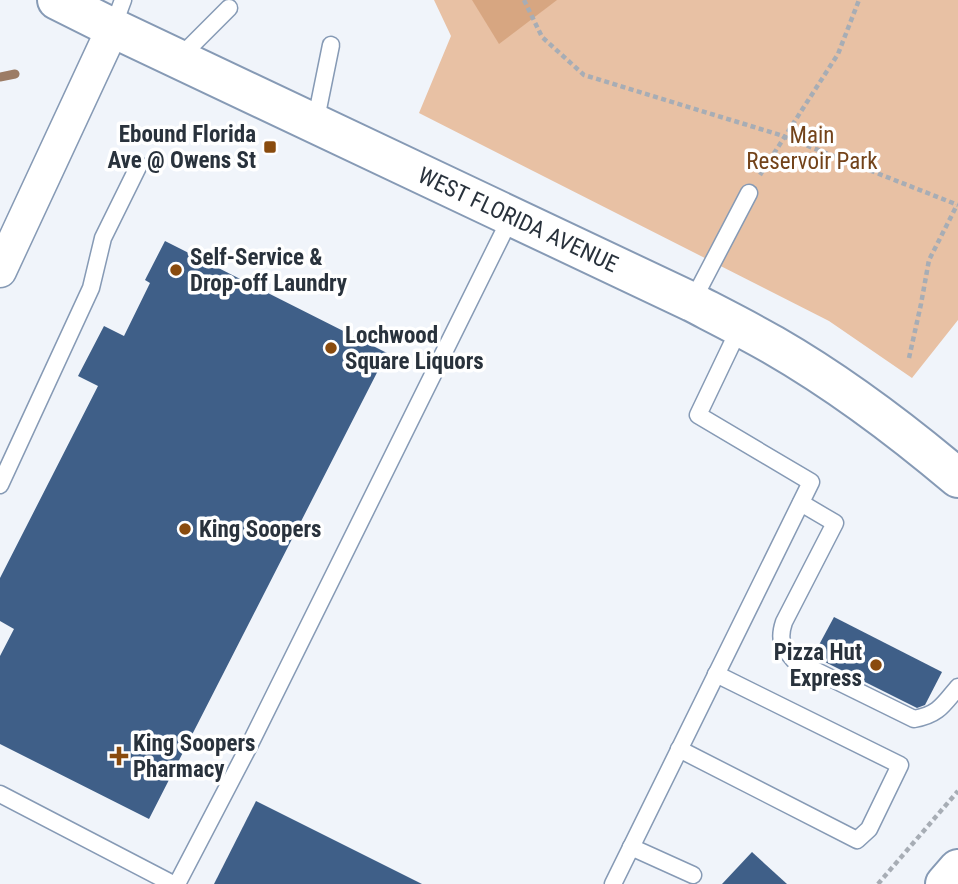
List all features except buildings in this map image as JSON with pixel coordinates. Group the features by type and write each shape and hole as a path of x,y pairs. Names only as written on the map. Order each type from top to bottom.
{"street":[{"name":"WEST FLORIDA AVENUE","path":"57,0 118,14 177,59 740,327 785,352 866,405 955,469"},
{"path":"0,271 118,14"},
{"path":"945,884 958,869"}],"lane":[{"path":"177,59 229,8"},
{"path":"316,124 331,46"},
{"path":"0,485 91,288 103,238 139,165"},
{"path":"692,302 749,193"},
{"path":"0,794 175,884 248,748 511,217"},
{"path":"613,884 811,482 698,415 740,327"},
{"path":"801,503 835,523 780,633 783,647 794,660 914,719 930,716 958,687"},
{"path":"679,749 857,840 869,829 900,765 716,674"},
{"path":"631,847 692,875"}],"path":[{"path":"524,0 542,37 584,75 785,137 957,205 929,260 909,358"},
{"path":"749,193 838,54 859,0"},
{"path":"878,884 958,791"}],"green space":[{"name":"Main Reservoir Park","path":"434,0 958,0 958,320 912,378 829,321 419,113 451,36"}],"shaded area":[{"path":"472,0 557,0 499,44"}],"waterway":[{"path":"0,77 15,74"}],"place":[{"name":"Ebound Florida Ave @ Owens St","path":"270,147"},
{"name":"Self-Service & Drop-off Laundry","path":"176,270"},
{"name":"Lochwood Square Liquors","path":"331,348"},
{"name":"King Soopers","path":"185,529"},
{"name":"Pizza Hut Express","path":"876,665"},
{"name":"King Soopers Pharmacy","path":"119,756"}]}
